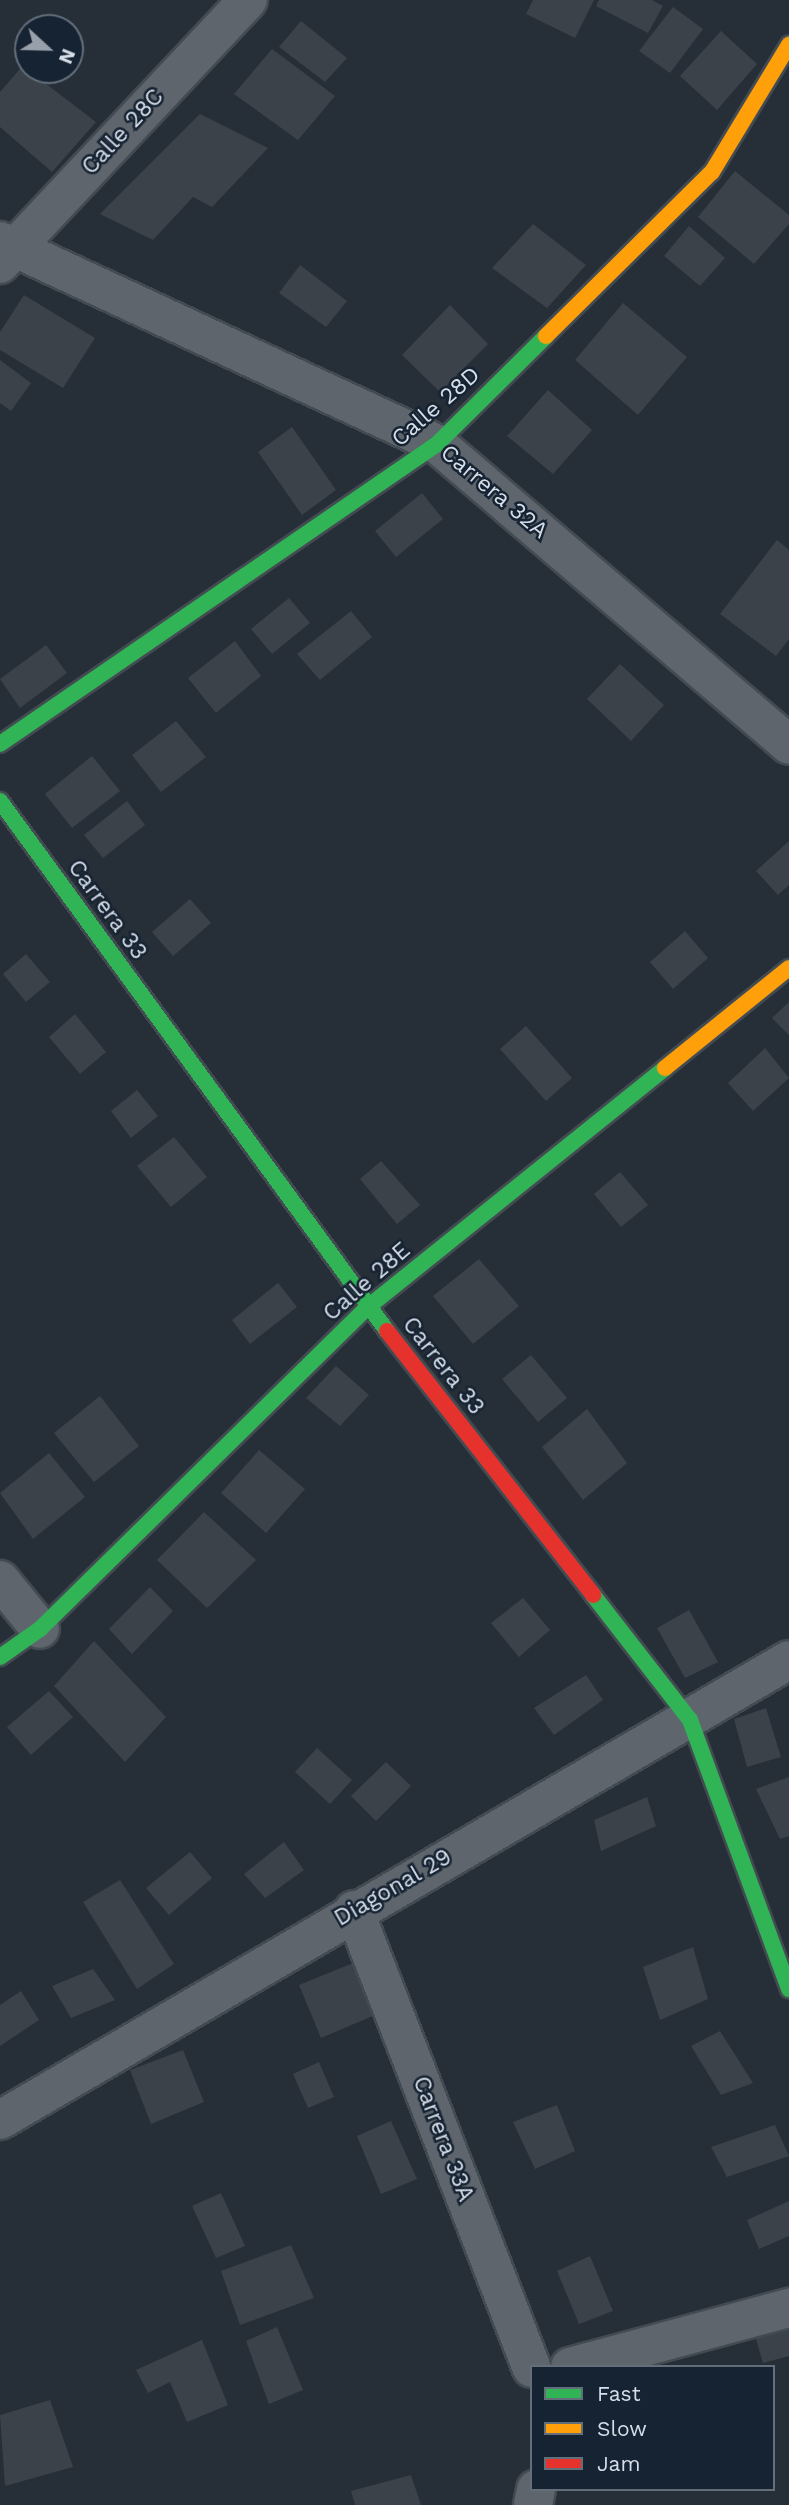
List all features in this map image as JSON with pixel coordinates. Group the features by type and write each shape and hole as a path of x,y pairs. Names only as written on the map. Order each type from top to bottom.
{"street":[{"name":"Calle 28C","path":"4,252 247,0"},
{"name":"Calle 28D","path":"0,744 437,443 712,172 789,45"},
{"name":"Carrera 32A","path":"4,252 437,443 789,745"},
{"name":"Carrera 33","path":"0,801 368,1307 690,1720 789,1989"},
{"name":"Calle 28E","path":"0,1657 40,1629 368,1307 789,968"},
{"path":"0,1580 40,1629"},
{"name":"Diagonal 29","path":"0,2120 354,1910 690,1720 789,1660"},
{"name":"Carrera 33A","path":"354,1910 531,2365"},
{"path":"577,2365 789,2308"}],"building":[{"path":"533,0 594,0 575,38 526,14"},
{"path":"599,0 652,0 663,6 648,33 596,6"},
{"path":"673,7 703,29 670,73 639,51"},
{"path":"301,21 347,58 325,82 279,47"},
{"path":"721,31 757,64 717,110 680,76"},
{"path":"272,49 335,96 298,140 234,94"},
{"path":"14,76 14,84 46,84 96,122 52,172 0,127 0,92"},
{"path":"200,114 268,148 212,207 193,197 153,240 100,214"},
{"path":"735,171 789,215 789,224 754,264 698,217"},
{"path":"533,224 586,265 547,308 492,268"},
{"path":"689,226 725,258 700,286 664,256"},
{"path":"300,265 347,301 326,327 279,293"},
{"path":"24,295 95,338 63,388 0,350 0,332"},
{"path":"623,303 687,357 638,415 575,360"},
{"path":"450,305 488,344 440,392 402,355"},
{"path":"0,360 31,383 11,411 0,403"},
{"path":"548,390 592,430 553,474 507,436"},
{"path":"292,427 336,490 302,515 258,452"},
{"path":"422,493 443,519 396,557 375,531"},
{"path":"777,540 789,550 789,639 776,656 720,614"},
{"path":"289,598 310,623 272,654 251,629"},
{"path":"351,611 372,637 320,680 297,654"},
{"path":"235,641 261,676 216,713 188,678"},
{"path":"46,645 67,673 20,708 0,679"},
{"path":"620,664 664,705 631,741 587,699"},
{"path":"176,721 206,757 161,792 132,755"},
{"path":"92,756 120,791 72,828 45,794"},
{"path":"127,801 145,825 103,858 84,835"},
{"path":"789,841 789,885 778,895 756,871"},
{"path":"190,899 211,923 173,956 152,932"},
{"path":"685,931 708,958 673,989 650,962"},
{"path":"26,954 50,982 26,1002 3,974"},
{"path":"789,1002 789,1035 772,1018"},
{"path":"75,1014 106,1052 80,1074 49,1037"},
{"path":"526,1026 572,1078 546,1101 500,1049"},
{"path":"765,1048 789,1078 753,1111 728,1083"},
{"path":"137,1090 158,1116 131,1138 111,1111"},
{"path":"174,1137 207,1177 171,1207 137,1166"},
{"path":"381,1161 420,1205 397,1224 360,1179"},
{"path":"620,1172 648,1205 621,1227 594,1194"},
{"path":"479,1259 519,1306 473,1344 433,1296"},
{"path":"278,1283 297,1307 250,1344 232,1320"},
{"path":"531,1355 567,1398 538,1422 502,1379"},
{"path":"336,1366 369,1395 340,1426 306,1398"},
{"path":"100,1396 139,1446 94,1482 54,1433"},
{"path":"587,1409 627,1463 583,1500 542,1447"},
{"path":"259,1450 305,1489 266,1533 221,1493"},
{"path":"49,1453 85,1497 33,1539 0,1493"},
{"path":"204,1512 256,1560 207,1608 157,1560"},
{"path":"150,1587 173,1611 132,1654 109,1629"},
{"path":"523,1598 550,1630 519,1657 491,1623"},
{"path":"689,1610 718,1662 685,1678 657,1628"},
{"path":"94,1641 166,1717 125,1762 54,1686"},
{"path":"586,1675 603,1700 554,1735 534,1708"},
{"path":"49,1691 73,1717 31,1755 7,1727"},
{"path":"766,1708 781,1757 747,1767 734,1719"},
{"path":"317,1748 352,1780 330,1804 295,1772"},
{"path":"386,1762 411,1786 376,1821 351,1796"},
{"path":"789,1777 789,1836 780,1839 756,1789"},
{"path":"647,1797 656,1826 601,1851 594,1820"},
{"path":"284,1842 304,1870 265,1898 244,1874"},
{"path":"190,1852 212,1878 169,1915 146,1888"},
{"path":"120,1880 174,1964 137,1989 83,1902"},
{"path":"693,1947 708,1999 660,2020 643,1967"},
{"path":"353,1963 375,2015 321,2038 299,1985"},
{"path":"93,1969 115,2000 71,2018 52,1986"},
{"path":"21,1991 39,2020 0,2046 0,2005"},
{"path":"720,2031 753,2083 721,2095 691,2046"},
{"path":"183,2050 204,2102 151,2124 130,2070"},
{"path":"319,2062 334,2097 308,2108 293,2074"},
{"path":"557,2105 575,2151 535,2169 513,2122"},
{"path":"391,2121 417,2179 381,2194 357,2136"},
{"path":"775,2125 789,2156 727,2177 711,2147"},
{"path":"221,2193 245,2246 216,2258 192,2206"},
{"path":"789,2201 789,2236 759,2249 747,2220"},
{"path":"291,2245 314,2298 240,2325 221,2271"},
{"path":"590,2256 613,2311 579,2324 557,2271"},
{"path":"789,2321 789,2356 763,2363 754,2332"},
{"path":"277,2327 303,2390 269,2404 246,2341"},
{"path":"202,2340 228,2405 187,2422 170,2382 148,2393 136,2370"},
{"path":"50,2400 73,2467 5,2486 0,2415"},
{"path":"411,2475 421,2505 355,2505 351,2491"}],"traffic: fast":[{"path":"0,744 437,444 546,336"},
{"path":"0,801 387,1331"},
{"path":"0,1657 40,1629 368,1307 665,1068"},
{"path":"593,1595 690,1720 789,1989"}],"traffic: slow":[{"path":"546,336 712,172 789,45"},
{"path":"665,1068 789,968"}],"traffic: jam":[{"path":"387,1331 593,1595"}]}
